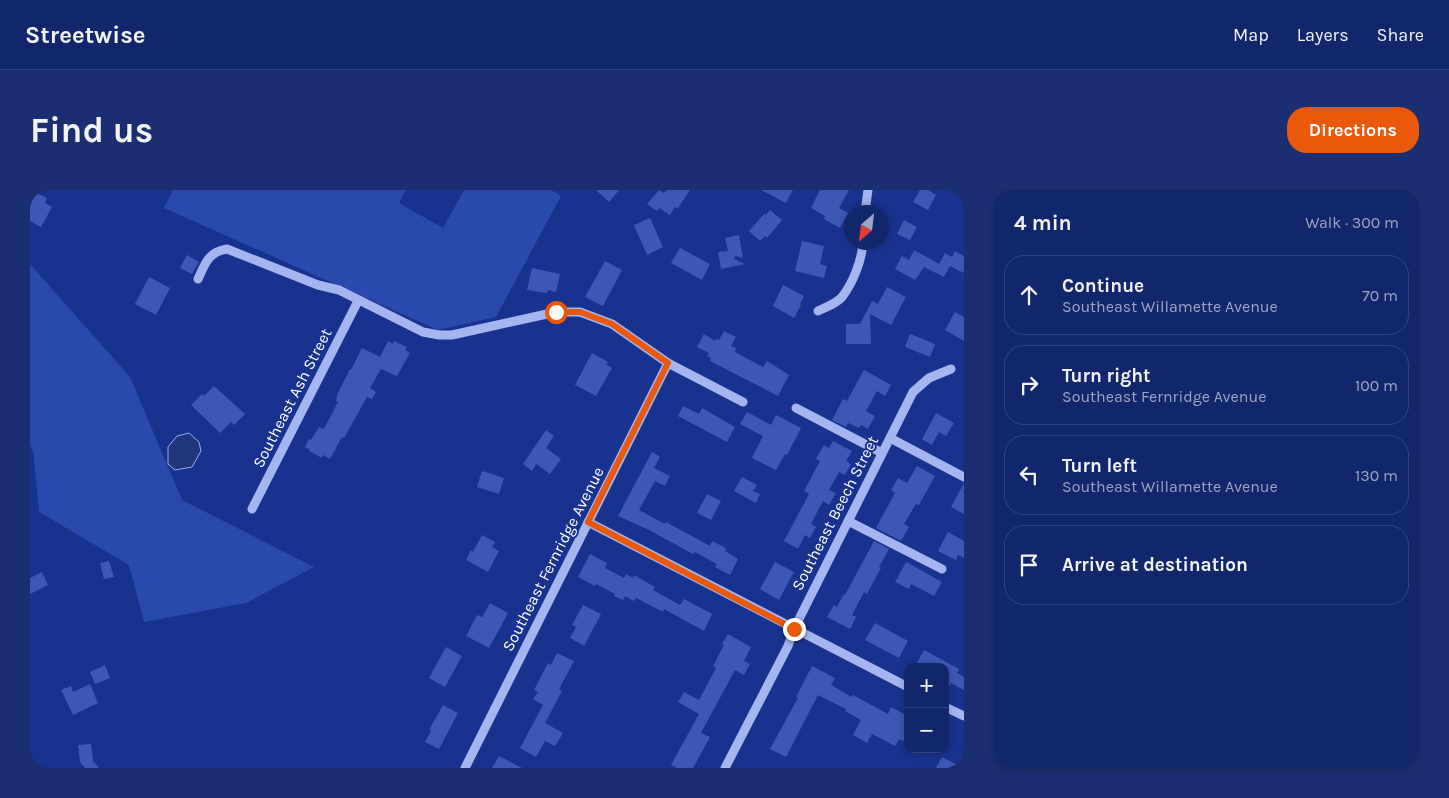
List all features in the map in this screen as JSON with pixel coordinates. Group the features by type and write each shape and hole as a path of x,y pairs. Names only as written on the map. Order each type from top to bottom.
{"street":[{"path":"866,205 868,190"},
{"path":"198,279 209,257 217,251 227,249 318,285 339,290 423,332 439,335 452,335 556,312 580,312 612,324 668,363 744,402"},
{"path":"818,310 841,298 856,271 862,250"},
{"name":"Southeast Ash Street","path":"252,509 358,300"},
{"name":"Southeast Fernridge Avenue","path":"464,768 668,363"},
{"name":"Southeast Beech Street","path":"725,768 788,646 794,629 913,392 929,378 951,369"},
{"path":"796,408 882,453"},
{"path":"890,438 964,477"},
{"path":"848,521 942,569"},
{"path":"588,522 904,686"},
{"path":"947,708 964,716"}],"shaded area":[{"path":"173,190 406,190 399,203 443,228 464,190 551,190 561,196 496,317 438,330 164,208"},
{"path":"30,264 130,377 182,500 314,567 246,603 144,622 129,565 39,512 33,450 30,446"},
{"path":"189,433 199,442 201,451 192,467 175,470 168,464 168,447 177,436"}],"building":[{"path":"30,190 47,198 45,203 52,207 41,227 30,221"},
{"path":"596,190 619,190 609,202"},
{"path":"659,190 664,193 667,190 690,190 678,208 675,207 670,215 659,208 657,211 647,204"},
{"path":"761,190 793,190 786,203"},
{"path":"820,190 849,190 839,208 844,211 844,220 840,228 824,219 825,216 811,208"},
{"path":"920,190 928,190 936,195 928,210 913,202"},
{"path":"770,210 782,220 767,238 765,236 760,241 749,231"},
{"path":"650,218 663,247 647,255 634,225"},
{"path":"904,220 917,227 910,240 897,234"},
{"path":"739,235 743,258 735,256 734,259 745,264 721,269 718,252 728,251 725,238"},
{"path":"802,241 824,246 820,264 827,266 824,278 795,271"},
{"path":"680,248 710,264 702,280 671,263"},
{"path":"914,250 939,264 945,253 952,257 955,251 964,256 964,273 950,266 944,277 924,267 915,280 895,269 902,256 909,260"},
{"path":"187,255 199,262 192,274 180,268"},
{"path":"605,261 622,270 603,306 585,297"},
{"path":"532,268 560,274 556,292 548,290 547,293 527,290"},
{"path":"149,277 170,288 156,315 135,304"},
{"path":"783,285 804,296 794,318 773,306"},
{"path":"887,287 906,297 891,325 870,314 871,344 846,344 846,324 860,324 872,301 878,304"},
{"path":"955,312 964,317 964,341 945,330"},
{"path":"724,331 736,337 731,346 736,348 735,352 763,367 767,361 789,375 778,396 710,361 711,358 707,356 709,353 697,347 704,334 715,341 716,339 719,340"},
{"path":"910,334 935,344 930,357 905,347"},
{"path":"388,341 393,344 394,341 407,347 405,350 410,353 397,376 381,369 370,388 376,392 372,399 367,397 330,459 323,455 322,458 309,451 305,447 309,439 311,440 319,427 323,429 325,427 338,402 336,401 337,395 362,348 380,357"},
{"path":"592,353 608,362 606,364 612,368 596,396 575,385"},
{"path":"864,370 891,385 885,396 877,391 866,411 875,416 868,429 861,425 859,428 848,423 846,427 832,420 843,399 847,401"},
{"path":"214,386 245,414 234,425 231,422 220,433 191,405"},
{"path":"683,406 699,414 702,408 735,427 727,442 678,416"},
{"path":"747,412 771,425 776,415 801,428 787,455 785,454 776,470 752,458 763,436 740,424"},
{"path":"936,413 954,423 946,436 939,432 932,445 922,439"},
{"path":"546,430 554,436 546,448 561,459 550,474 536,464 532,471 523,464"},
{"path":"833,441 852,451 846,461 851,464 845,475 839,472 829,490 836,493 829,505 823,501 811,524 816,527 810,538 805,535 798,549 784,541 809,494 804,491 820,461 816,459 824,445 829,448"},
{"path":"652,452 660,457 654,468 670,476 665,486 655,481 639,510 665,524 666,522 710,546 712,541 726,548 725,551 738,559 730,575 715,567 717,564 695,552 693,554 649,530 618,516"},
{"path":"917,466 935,476 919,505 916,504 904,524 909,527 901,541 876,528 895,493 891,490 898,478 907,483"},
{"path":"482,471 504,478 499,494 477,487"},
{"path":"742,477 757,485 753,491 760,494 756,503 734,491"},
{"path":"964,483 964,514 951,507"},
{"path":"707,494 721,501 711,520 697,513"},
{"path":"948,532 964,541 964,558 958,555 956,560 938,551"},
{"path":"482,535 495,542 492,547 499,551 488,572 466,560 471,550 473,552"},
{"path":"874,541 889,549 867,594 864,592 852,615 856,617 850,629 827,617 834,605 837,607 845,595"},
{"path":"590,554 607,563 605,568 624,578 626,574 633,578 634,575 655,587 653,590 680,605 684,599 712,614 704,631 664,609 663,612 636,598 634,601 625,596 623,600 596,584 595,586 578,577"},
{"path":"109,561 114,577 104,579 100,563"},
{"path":"775,562 794,572 779,600 760,589"},
{"path":"906,562 942,582 934,596 911,584 909,589 895,582"},
{"path":"42,572 48,585 30,594 30,578"},
{"path":"490,603 508,613 489,648 466,636 477,615 482,617"},
{"path":"583,605 601,614 584,646 570,638 576,627 572,625"},
{"path":"875,623 908,641 899,658 865,640"},
{"path":"728,634 751,647 744,661 750,664 744,675 735,670 701,733 710,737 693,768 677,768 671,765 699,714 678,702 684,692 699,700 716,668 713,666"},
{"path":"446,647 462,656 445,687 429,678"},
{"path":"924,650 948,663 917,663"},
{"path":"557,653 574,661 559,689 562,691 545,723 563,733 555,746 545,741 536,757 520,748 543,705 533,699 538,692 534,690 548,663 551,665"},
{"path":"949,664 959,669 957,673 964,677 964,690 951,683 949,687"},
{"path":"105,665 110,678 95,684 90,672"},
{"path":"812,666 835,678 831,685 852,697 853,695 888,714 891,707 904,714 904,741 899,739 895,746 872,734 867,743 853,735 861,720 845,711 846,709 818,695 786,757 770,749 798,698 796,697"},
{"path":"90,684 98,703 73,715 61,690 71,686 73,692"},
{"path":"443,705 458,713 439,749 425,742 431,731 429,730"},
{"path":"91,744 93,761 99,768 85,768 80,762 78,745"},
{"path":"499,756 522,768 492,768"},
{"path":"942,757 963,768 936,768"}],"route":[{"path":"556,312 580,312 612,324 668,363 588,522 794,629"}]}
